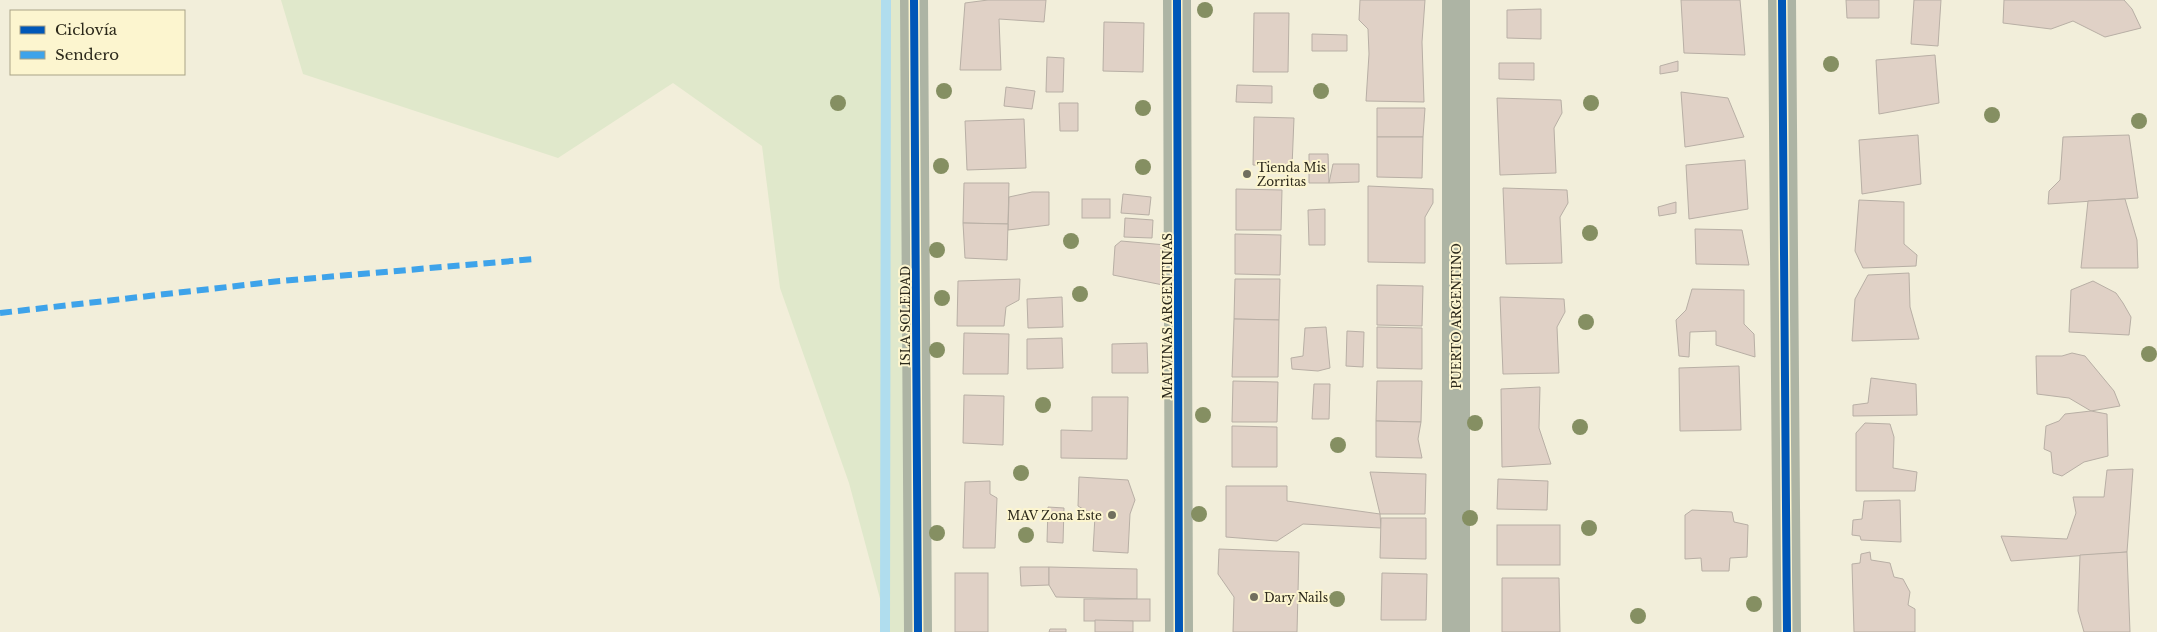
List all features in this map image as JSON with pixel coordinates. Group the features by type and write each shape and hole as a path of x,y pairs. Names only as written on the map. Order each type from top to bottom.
{"street":[{"name":"ISLA SOLEDAD","path":"914,0 918,632"},
{"name":"MALVINAS ARGENTINAS","path":"1177,0 1178,632"},
{"name":"PUERTO ARGENTINO","path":"1456,0 1456,632"},
{"path":"1782,0 1787,632"}],"green space":[{"path":"281,0 921,0 906,632 889,632 849,483 780,288 762,146 673,83 558,158 303,74"}],"building":[{"path":"988,0 1046,0 1044,22 999,19 1001,70 960,70 965,3"},
{"path":"1360,0 1425,0 1422,42 1424,102 1366,101 1369,54 1368,29 1359,20"},
{"path":"1681,0 1740,0 1745,55 1684,53"},
{"path":"1846,0 1879,0 1879,18 1847,18"},
{"path":"1914,0 1941,0 1938,46 1911,44"},
{"path":"2004,0 2124,0 2132,9 2141,28 2105,37 2073,21 2051,29 2003,23"},
{"path":"1541,9 1541,39 1507,38 1507,10"},
{"path":"1254,13 1289,13 1288,72 1253,72"},
{"path":"1104,22 1144,23 1143,72 1103,71"},
{"path":"1312,34 1347,35 1347,51 1312,51"},
{"path":"1935,55 1939,103 1879,114 1876,60"},
{"path":"1047,57 1064,58 1063,92 1046,92"},
{"path":"1678,61 1678,71 1660,74 1660,66"},
{"path":"1499,63 1534,63 1534,80 1499,79"},
{"path":"1237,85 1272,86 1272,103 1236,102"},
{"path":"1006,87 1035,91 1032,109 1004,106"},
{"path":"1681,92 1728,98 1744,137 1685,147"},
{"path":"1497,98 1561,100 1562,113 1554,128 1556,173 1500,175"},
{"path":"1059,103 1078,103 1078,131 1060,131"},
{"path":"1377,108 1425,108 1423,137 1377,137"},
{"path":"1254,117 1294,118 1292,167 1253,165"},
{"path":"1024,119 1026,168 967,170 965,121"},
{"path":"1918,135 1921,184 1862,194 1859,140"},
{"path":"2129,135 2138,198 2048,204 2049,191 2060,180 2063,137"},
{"path":"1377,137 1423,137 1422,178 1377,177"},
{"path":"1309,154 1328,154 1329,183 1309,183"},
{"path":"1745,160 1748,209 1689,219 1686,165"},
{"path":"1333,164 1359,164 1359,182 1329,183"},
{"path":"964,183 1009,183 1008,224 963,223"},
{"path":"1368,186 1433,189 1433,203 1425,217 1425,263 1368,262"},
{"path":"1503,188 1567,190 1568,203 1560,217 1562,263 1506,264"},
{"path":"1236,189 1282,190 1281,230 1236,230"},
{"path":"1032,192 1049,192 1049,225 1008,230 1009,197"},
{"path":"1123,194 1151,197 1149,215 1121,213"},
{"path":"1082,199 1110,199 1110,218 1082,218"},
{"path":"2125,199 2137,240 2138,268 2081,268 2088,201"},
{"path":"1859,200 1904,202 1904,244 1917,255 1916,266 1863,268 1855,251"},
{"path":"1676,202 1676,213 1659,216 1658,207"},
{"path":"1325,209 1325,245 1309,245 1308,210"},
{"path":"1125,218 1153,220 1152,238 1124,237"},
{"path":"963,223 1008,224 1007,260 965,258"},
{"path":"1695,229 1742,230 1749,265 1696,264"},
{"path":"1235,234 1281,235 1280,275 1235,274"},
{"path":"1121,241 1166,245 1163,285 1113,275 1115,246"},
{"path":"1909,273 1910,307 1919,339 1852,341 1855,299 1868,275"},
{"path":"1020,279 1019,300 1006,307 1004,326 957,326 958,281"},
{"path":"1235,279 1280,279 1279,320 1234,319"},
{"path":"2093,281 2116,293 2123,303 2131,317 2129,335 2069,332 2071,290"},
{"path":"1377,285 1423,286 1422,326 1377,325"},
{"path":"1692,289 1744,290 1744,324 1754,334 1755,357 1716,345 1716,331 1690,332 1689,357 1679,356 1676,320 1686,310"},
{"path":"1062,297 1063,327 1028,328 1027,299"},
{"path":"1500,297 1564,299 1565,312 1557,327 1559,373 1503,374"},
{"path":"1234,319 1279,320 1278,377 1232,377"},
{"path":"1326,327 1330,368 1318,371 1292,369 1291,358 1303,356 1305,328"},
{"path":"1377,327 1422,328 1422,369 1377,368"},
{"path":"1347,331 1364,332 1363,367 1346,366"},
{"path":"964,333 1009,334 1008,374 963,374"},
{"path":"1062,338 1063,368 1027,369 1027,339"},
{"path":"1147,343 1148,373 1112,373 1112,344"},
{"path":"2072,353 2085,356 2114,391 2120,406 2091,411 2069,398 2037,394 2036,356 2062,356"},
{"path":"1739,366 1741,430 1680,431 1679,368"},
{"path":"1871,378 1916,384 1917,415 1853,416 1853,405 1868,403"},
{"path":"1233,381 1278,382 1277,422 1232,422"},
{"path":"1377,381 1422,381 1421,422 1376,421"},
{"path":"1314,384 1330,384 1329,419 1312,419"},
{"path":"1540,387 1539,428 1551,464 1502,467 1501,389"},
{"path":"964,395 1004,396 1003,445 963,443"},
{"path":"1092,397 1128,397 1127,459 1061,458 1061,430 1092,431"},
{"path":"2091,411 2107,414 2108,456 2084,462 2062,476 2053,473 2051,452 2044,449 2046,426 2059,421 2065,414"},
{"path":"1376,421 1421,422 1418,439 1422,458 1376,457"},
{"path":"1865,423 1890,424 1894,437 1893,468 1917,472 1915,491 1856,491 1856,433"},
{"path":"1232,426 1277,427 1277,467 1232,467"},
{"path":"2133,469 2127,552 2011,561 2001,536 2067,539 2076,513 2073,497 2104,497 2107,470"},
{"path":"1370,472 1426,474 1425,514 1380,514"},
{"name":"MAV Zona Este","path":"1079,477 1128,480 1135,500 1130,514 1128,553 1093,551 1095,516 1078,506"},
{"path":"1498,479 1548,481 1547,510 1497,509"},
{"path":"990,481 990,494 997,498 995,548 963,548 965,482"},
{"path":"1226,486 1287,486 1287,501 1380,514 1381,528 1303,524 1277,541 1226,537"},
{"path":"1900,500 1901,542 1861,540 1860,536 1852,535 1853,520 1862,519 1864,501"},
{"path":"1048,507 1064,508 1063,543 1047,542"},
{"path":"1692,510 1732,512 1734,522 1748,525 1747,557 1730,558 1729,571 1702,571 1701,558 1685,559 1685,515"},
{"path":"1381,518 1426,518 1426,559 1380,558"},
{"path":"1497,525 1560,525 1560,565 1497,565"},
{"path":"1219,549 1299,552 1297,632 1233,632 1234,597 1218,574"},
{"path":"1870,552 1871,560 1890,563 1894,577 1903,579 1910,592 1908,605 1915,609 1915,632 1854,632 1852,564 1860,563 1861,554"},
{"path":"2127,552 2130,632 2084,632 2078,611 2080,555"},
{"path":"1020,567 1049,567 1049,585 1021,586"},
{"path":"1049,567 1137,569 1137,599 1056,597 1049,585"},
{"path":"955,573 988,573 988,632 955,632"},
{"path":"1382,573 1427,574 1426,620 1381,620"},
{"path":"1502,578 1559,578 1560,632 1502,632"},
{"path":"1084,599 1150,599 1150,621 1084,621"},
{"path":"1095,620 1133,621 1133,632 1095,632"},
{"path":"1050,629 1066,629 1066,632 1049,632"}],"waterway":[{"path":"885,632 886,0"}],"marked path":[{"path":"0,313 280,281 535,259"}],"cycle path":[{"path":"914,0 918,632"},
{"path":"1177,0 1179,632"},
{"path":"1782,0 1787,632"}],"place":[{"name":"Tienda Mis Zorritas","path":"1247,174"},
{"name":"MAV Zona Este","path":"1112,515"},
{"name":"Dary Nails","path":"1254,597"}]}
